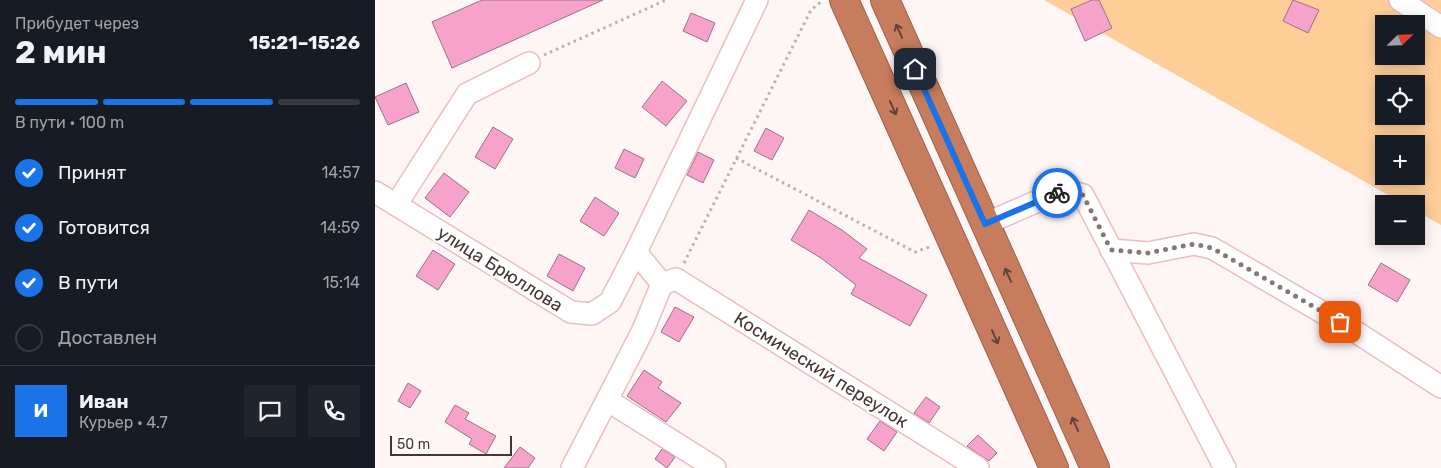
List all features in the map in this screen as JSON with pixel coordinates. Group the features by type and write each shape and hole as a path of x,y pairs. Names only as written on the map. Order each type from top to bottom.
{"highway":[{"path":"844,0 1054,468"},
{"path":"885,0 1095,468"}],"street":[{"name":"улица Брюллова","path":"375,192 571,312 591,314 610,302 637,252 757,0"},
{"path":"1400,0 1441,26"},
{"path":"397,205 467,94 529,63"},
{"path":"985,224 1063,190 1083,195 1225,468"},
{"path":"1111,250 1148,253 1194,244 1212,248 1356,332 1441,387"},
{"path":"572,468 669,282 637,252"},
{"name":"Космический переулок","path":"669,282 978,468"},
{"path":"607,400 715,468"}],"path":[{"path":"529,63 554,48 666,0"},
{"path":"669,282 736,158 811,10 824,0"},
{"path":"736,158 915,252 951,238"}],"shaded area":[{"path":"1044,0 1441,0 1441,225 1425,216 1425,195 1388,195"}],"building":[{"path":"482,0 603,0 452,68 432,22"},
{"path":"1092,0 1099,0 1112,28 1085,41 1071,9"},
{"path":"1293,0 1319,10 1308,33 1283,21"},
{"path":"691,13 715,23 707,42 683,31"},
{"path":"662,81 687,101 666,126 642,107"},
{"path":"406,83 419,112 388,125 375,97"},
{"path":"493,127 513,139 495,169 475,157"},
{"path":"766,128 784,138 772,160 754,151"},
{"path":"624,149 644,159 635,178 615,168"},
{"path":"698,152 714,160 703,183 687,175"},
{"path":"444,173 469,192 450,217 425,198"},
{"path":"595,197 619,213 604,236 580,221"},
{"path":"809,210 842,230 867,249 859,258 927,295 910,326 851,294 856,285 821,258 791,240"},
{"path":"433,250 455,264 438,290 416,276"},
{"path":"559,254 585,268 573,291 547,276"},
{"path":"1381,263 1410,280 1397,302 1368,285"},
{"path":"675,307 694,317 679,342 661,332"},
{"path":"644,370 662,382 658,388 681,403 666,422 627,396"},
{"path":"408,383 421,391 410,408 398,401"},
{"path":"926,397 940,407 929,423 914,413"},
{"path":"455,405 469,413 465,419 496,436 486,454 469,444 472,439 445,422"},
{"path":"880,421 897,432 884,451 867,439"},
{"path":"978,435 997,453 989,461 967,446"},
{"path":"520,447 535,458 528,468 504,468"},
{"path":"662,449 675,457 667,468 655,459"}],"way so far":[{"path":"1057,193 1063,190 1083,195 1111,250 1148,253 1194,244 1212,248 1340,322"}],"route":[{"path":"915,69 985,224 1057,193"}]}
